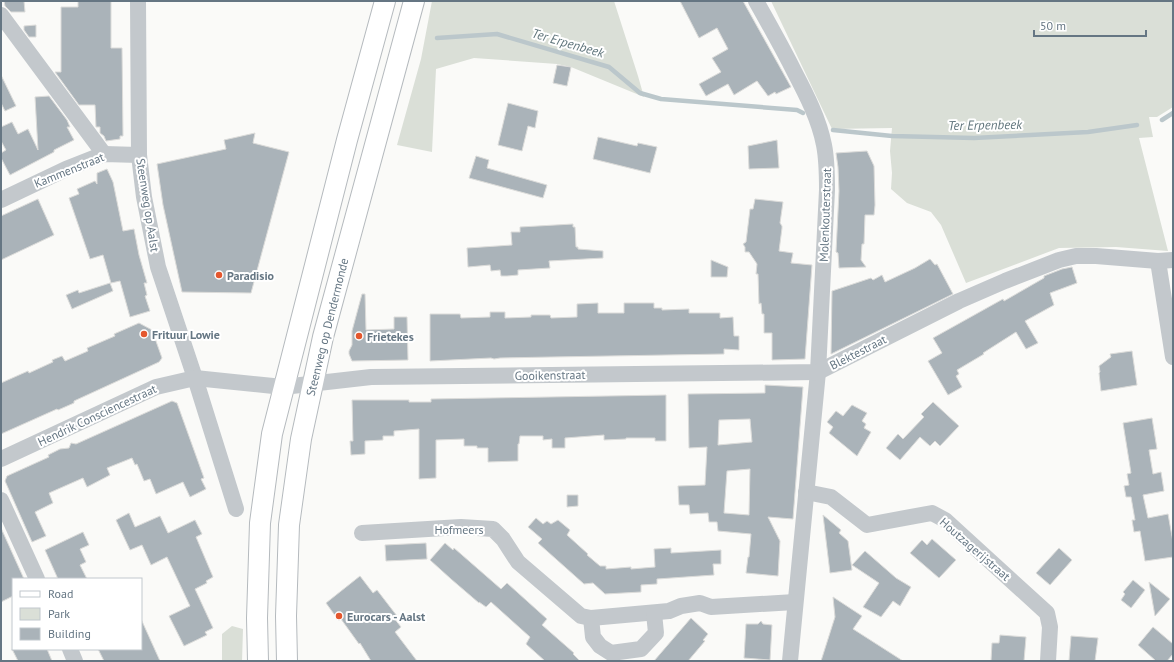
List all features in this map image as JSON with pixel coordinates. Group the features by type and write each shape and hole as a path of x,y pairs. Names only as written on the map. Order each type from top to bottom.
{"main road":[{"path":"258,661 257,618 260,523 272,434 346,140 385,1"},
{"name":"Steenweg op Dendermonde","path":"287,661 286,616 289,525 301,439 323,337 414,1"}],"street":[{"name":"Steenweg op Aalst","path":"138,1 139,154 144,197 158,267 236,509"},
{"name":"Molenkouterstraat","path":"756,1 804,90 824,144 827,164 828,190 818,372"},
{"path":"1,15 104,154"},
{"name":"Kammenstraat","path":"1,200 66,169 104,154 139,154"},
{"name":"Blektestraat","path":"790,661 818,372 959,301 1059,260 1076,256 1096,256 1165,261"},
{"path":"1165,261 1173,357"},
{"name":"Gooikenstraat","path":"284,387 371,377 818,372"},
{"path":"195,378 284,387"},
{"name":"Hendrik Consciencestraat","path":"1,459 156,387 195,378"},
{"name":"Houtzagerijstraat","path":"806,492 832,497 867,525 932,513 945,520 1047,613 1050,627 1048,661"},
{"path":"1,500 37,578"},
{"name":"Hofmeers","path":"362,533 460,527 493,529 503,539 518,562 581,616 591,618"},
{"path":"654,613 656,632 641,649 611,653 600,646 593,637 591,618 654,613 669,611 681,606 700,604 711,607 795,602"},
{"path":"70,650 75,661"}],"green space":[{"path":"432,1 614,1 644,97 571,67 557,64 474,58 436,69 432,152 397,145 421,59"},
{"path":"771,1 1173,1 1173,107 1157,117 1149,117 1153,137 1139,138 1168,251 1116,247 1059,248 966,283 941,225 931,212 907,203 891,189 892,173 890,151 892,128 832,129"},
{"path":"232,626 243,629 242,661 222,661 222,634"}],"building":[{"path":"4,1 24,1 25,12 11,12 5,6"},
{"path":"78,1 111,1 111,48 122,48 123,136 120,136 120,139 106,141 104,136 100,133 100,127 96,127 95,105 79,105 55,72 61,72 61,7 78,7"},
{"path":"680,1 743,1 791,87 768,96 757,81 734,95 728,84 706,96 699,84 721,72 712,58 728,49 717,28 699,38"},
{"path":"36,25 36,37 29,37 24,30 24,26"},
{"path":"557,65 571,67 567,86 553,83"},
{"path":"1,75 16,106 5,111 1,103"},
{"path":"49,96 67,120 70,127 67,127 74,140 10,175 1,158 1,153 6,150 1,141 1,127 12,122 18,134 28,129 38,150 35,97"},
{"path":"508,103 538,111 535,128 528,126 522,151 498,145"},
{"path":"255,133 253,143 289,152 251,293 182,292 163,205 157,164 226,149 224,140"},
{"path":"598,137 637,146 638,143 657,147 650,173 593,159"},
{"path":"777,140 779,168 749,169 748,146"},
{"path":"867,151 874,166 875,205 874,215 865,215 864,244 862,244 861,260 866,267 839,268 838,253 836,252 839,191 836,153"},
{"path":"476,156 489,160 487,168 547,185 543,198 469,178"},
{"path":"107,169 113,182 123,231 134,229 139,255 147,283 144,283 147,295 145,296 150,311 130,317 120,281 111,283 103,255 90,259 69,198 79,194 77,189 95,181 97,184 97,173"},
{"path":"38,199 54,235 1,260 1,216"},
{"path":"755,199 783,202 780,223 782,228 779,251 793,253 791,263 812,265 805,359 772,360 772,333 764,333 764,314 762,314 761,303 759,304 758,274 756,274 757,264 749,252 745,252 745,247 743,244 746,242 750,209 753,209"},
{"path":"573,224 573,227 575,227 576,247 578,247 578,249 603,251 603,258 549,261 550,268 518,270 518,275 507,276 501,276 500,270 491,271 490,265 468,267 467,248 512,245 511,232 520,232 520,227"},
{"path":"930,259 935,265 937,264 953,294 831,354 832,291 871,278 873,280 882,275 885,282"},
{"path":"711,260 728,267 727,277 711,277"},
{"path":"1072,267 1077,283 1050,293 1054,305 1025,321 1038,343 1026,349 1016,332 957,370 959,374 956,376 962,387 948,395 928,361 942,353 933,338 1003,299 1004,301 1044,278 1044,276"},
{"path":"110,283 113,291 72,309 66,295 78,290 79,293"},
{"path":"362,294 365,294 366,330 394,329 394,317 407,317 408,360 352,361 349,351 352,345 352,331"},
{"path":"598,303 598,313 624,313 624,303 654,303 654,308 662,308 662,310 689,309 689,313 720,313 720,318 733,317 734,336 739,336 739,350 724,349 724,354 491,358 430,361 430,314 460,314 461,318 490,317 490,312 505,312 505,318 531,317 531,315 550,315 551,318 577,317 577,304"},
{"path":"139,323 152,330 162,358 159,362 74,401 74,403 1,434 1,383 28,371 29,373 53,362 52,360 62,356 65,361 88,351 87,348 115,336 114,334"},
{"path":"1132,351 1137,385 1101,391 1099,366 1111,357 1110,354"},
{"path":"765,385 803,387 793,519 768,517 780,541 778,576 746,573 751,534 718,531 717,522 709,522 708,513 690,514 689,505 679,505 678,486 705,485 707,447 689,448 688,394 765,393","holes":["750,419 752,442 718,445 719,420","750,469 749,515 724,513 727,471"]},
{"path":"666,395 666,441 655,441 655,438 604,440 604,435 565,438 565,448 552,448 552,439 543,440 543,436 520,436 518,444 518,461 488,462 488,448 464,446 464,439 436,440 436,478 419,479 419,429 394,431 394,436 383,436 383,440 365,441 365,454 351,455 350,441 353,441 352,400 409,400 409,402 431,402 431,399"},
{"path":"172,401 177,403 204,478 201,479 206,489 190,497 183,482 156,494 150,479 144,481 137,464 135,465 132,458 107,468 110,475 87,487 83,478 49,493 53,503 35,512 46,536 32,542 5,481 7,476 49,457 48,455 60,449 69,448 71,443 76,444"},
{"path":"933,402 959,426 940,446 935,441 930,446 920,437 900,460 886,448 898,434 903,439 924,417 921,414"},
{"path":"852,405 867,413 862,421 866,424 864,428 871,432 857,456 829,433 833,427 827,422 836,411 843,416"},
{"path":"1152,418 1157,449 1149,450 1153,474 1161,472 1164,491 1143,495 1148,518 1168,514 1173,542 1173,557 1145,561 1140,531 1134,532 1132,520 1135,520 1131,497 1126,497 1124,486 1129,485 1127,474 1131,473 1123,423"},
{"path":"567,495 578,495 578,506 567,507"},
{"path":"129,513 135,527 160,516 168,533 195,520 202,534 196,537 213,577 206,581 207,583 195,589 213,628 205,632 207,635 184,646 169,616 190,606 167,557 151,565 142,545 130,550 116,520"},
{"path":"823,515 841,530 839,533 848,541 852,570 830,573"},
{"path":"536,518 543,524 547,521 551,524 558,520 570,530 567,535 600,566 606,566 606,569 655,567 654,549 671,548 671,553 721,550 721,564 713,564 714,575 657,579 657,584 641,585 641,592 605,594 593,583 584,584 538,543 542,539 528,527"},
{"path":"1,528 24,578 12,578 12,596 1,602"},
{"path":"83,532 89,545 80,549 86,562 80,565 86,578 58,578 45,550"},
{"path":"932,539 956,560 939,578 910,553 922,540 927,545"},
{"path":"426,543 427,559 386,561 385,545"},
{"path":"445,543 453,550 454,548 501,589 507,583 547,619 542,625 574,653 573,654 580,661 545,661 526,644 530,637 491,602 486,607 479,603 451,579 430,560"},
{"path":"1059,548 1072,560 1050,585 1036,573"},
{"path":"865,551 896,578 911,587 900,606 893,601 881,617 863,607 879,583 852,565"},
{"path":"360,576 373,593 377,590 397,616 394,618 401,627 395,632 417,661 371,661 360,643 359,644 341,619 339,621 326,603"},
{"path":"1133,580 1145,590 1131,608 1121,600 1125,594 1123,592"},
{"path":"1149,582 1170,599 1155,616"},
{"path":"833,597 862,616 853,629 903,661 821,661 835,617"},
{"path":"691,618 708,634 703,640 705,641 688,661 654,661"},
{"path":"142,621 160,661 104,661 98,650 142,650"},
{"path":"761,621 763,624 772,625 770,660 744,658 746,624 758,624"},
{"path":"1153,627 1173,644 1173,654 1167,661 1156,661 1138,645"},
{"path":"1000,635 1026,637 1024,661 991,661 992,643 999,643"},
{"path":"1071,636 1098,638 1095,661 1069,661"},
{"path":"12,650 47,650 52,661 18,661"}],"waterway":[{"name":"Ter Erpenbeek","path":"437,38 497,34 609,67 640,93 661,99 797,110 803,113"},
{"name":"Ter Erpenbeek","path":"1162,120 1173,113"},
{"name":"Ter Erpenbeek","path":"833,130 892,136 974,138 1088,132 1137,125"}],"place":[{"name":"Paradisio","path":"219,275"},
{"name":"Frituur Lowie","path":"144,334"},
{"name":"Frietekes","path":"359,336"},
{"name":"Eurocars - Aalst","path":"339,616"}]}
